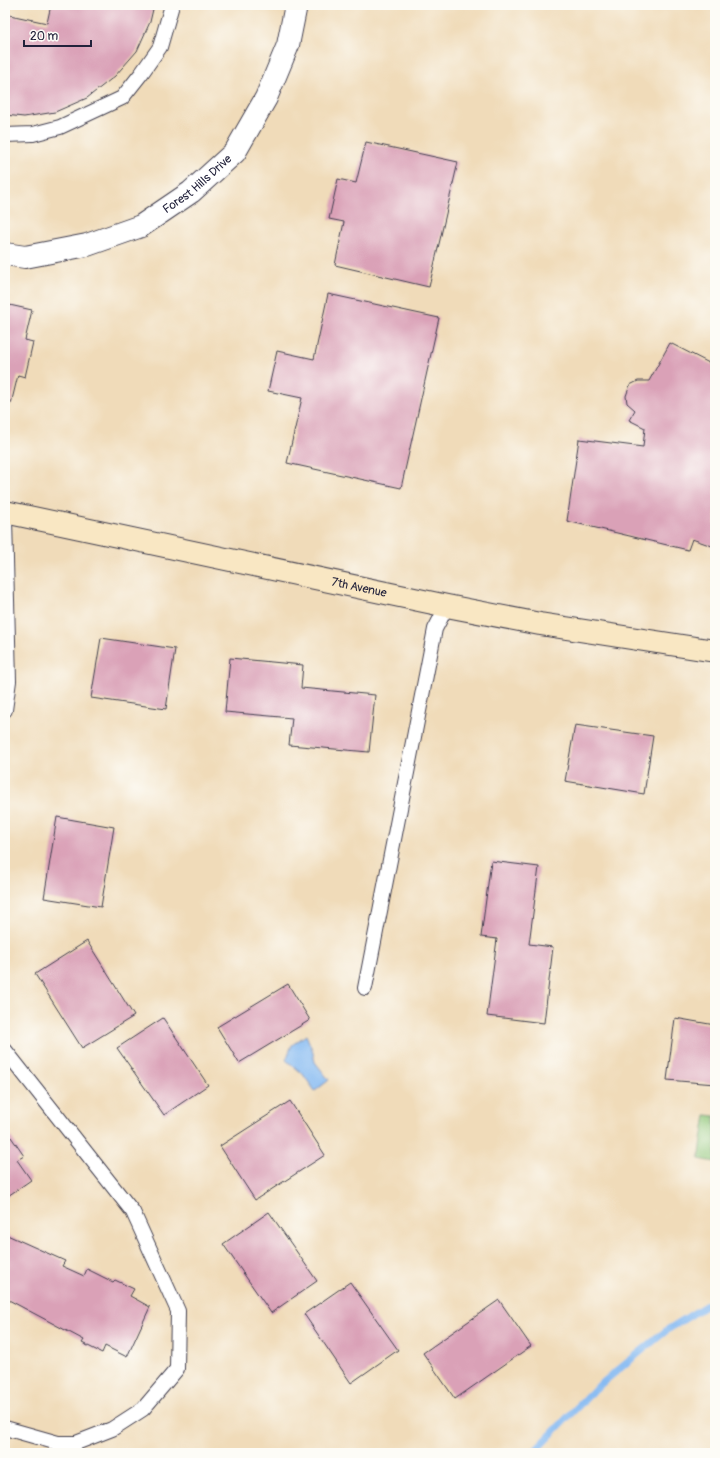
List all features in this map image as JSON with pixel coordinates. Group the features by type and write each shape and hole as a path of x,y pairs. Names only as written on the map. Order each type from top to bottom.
{"street":[{"name":"Forest Hills Drive","path":"5,254 25,257 87,245 141,226 191,192 235,152 266,98 288,44 296,5"},
{"name":"7th Avenue","path":"5,512 447,606 547,625 715,651"}],"lane":[{"path":"5,135 33,134 60,127 122,98 160,46 172,5"},
{"path":"5,519 9,681 5,710"},
{"path":"365,988 435,629 447,606"},
{"path":"5,1050 133,1212 178,1311 177,1369 143,1409 112,1429 78,1448 5,1428"}],"green space":[{"path":"706,1115 715,1116 715,1162 699,1159"}],"water":[{"path":"306,1035 312,1049 315,1062 329,1080 315,1091 302,1073 286,1060 292,1045"}],"building":[{"path":"51,5 154,5 150,22 137,51 115,76 87,98 55,112 24,117 5,115 5,14 47,23"},
{"path":"366,142 458,162 429,287 335,265 344,222 329,219 338,179 356,183"},
{"path":"328,294 439,318 401,488 287,463 302,398 268,391 277,351 314,359"},
{"path":"5,304 32,310 25,340 33,342 25,377 18,375 11,404 5,402"},
{"path":"670,343 715,366 715,547 692,539 688,550 567,521 579,439 643,447 645,428 629,420 635,410 627,403 626,396 630,385 638,381 649,381"},
{"path":"101,638 175,649 166,709 91,698"},
{"path":"230,658 303,665 301,688 375,695 369,752 289,745 292,718 225,712"},
{"path":"575,725 653,736 644,794 565,781"},
{"path":"57,817 114,827 101,907 44,898"},
{"path":"491,861 539,867 529,944 553,947 544,1023 487,1016 497,939 481,937"},
{"path":"87,941 134,1016 82,1048 35,974"},
{"path":"288,984 310,1020 239,1063 217,1027"},
{"path":"163,1018 208,1085 164,1115 117,1048"},
{"path":"675,1018 715,1025 715,1084 667,1080"},
{"path":"290,1101 325,1155 255,1200 220,1146"},
{"path":"5,1136 7,1139 11,1137 24,1156 17,1160 31,1180 5,1198"},
{"path":"269,1212 317,1281 271,1313 223,1244"},
{"path":"5,1234 65,1261 62,1266 84,1276 87,1269 113,1282 115,1280 134,1289 130,1296 150,1307 127,1357 105,1346 102,1353 82,1343 84,1340 5,1298"},
{"path":"350,1282 398,1350 351,1383 304,1314"},
{"path":"499,1300 531,1346 455,1399 423,1353"}],"waterway":[{"path":"533,1453 595,1389 667,1330 715,1300"}]}
